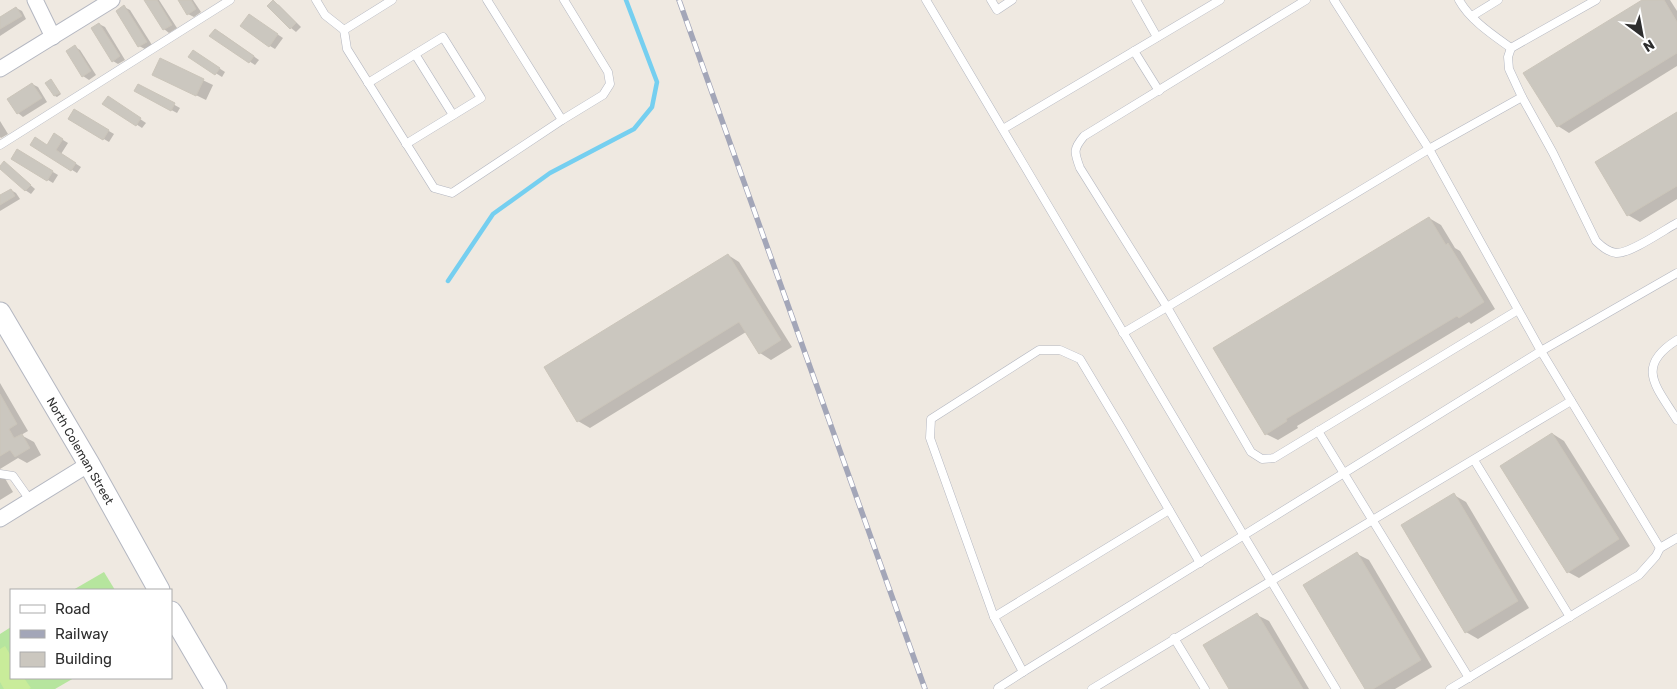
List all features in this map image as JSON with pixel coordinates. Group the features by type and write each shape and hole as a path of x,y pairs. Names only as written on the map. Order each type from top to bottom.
{"street":[{"path":"35,0 42,11 52,37"},
{"path":"0,70 112,0"},
{"name":"North Coleman Street","path":"0,313 89,464 158,589"},
{"path":"0,519 89,464"},
{"path":"172,614 212,686"}],"lane":[{"path":"0,145 230,0"},
{"path":"316,0 326,15 344,30 347,48 434,188 452,193 603,95 610,84 608,72 564,0"},
{"path":"344,30 392,0"},
{"path":"488,0 562,120"},
{"path":"926,0 1336,689"},
{"path":"991,0 997,10 1012,0"},
{"path":"1136,0 1157,37"},
{"path":"1003,130 1220,0"},
{"path":"1306,0 1084,136 1076,145 1075,155 1080,168 1167,307 1251,452 1262,459 1274,458 1518,310"},
{"path":"1334,0 1429,149 1541,352 1660,548"},
{"path":"1459,0 1462,6 1488,32 1511,48"},
{"path":"1472,16 1498,0"},
{"path":"1596,0 1511,48 1508,57 1509,69 1522,97 1553,152 1596,241 1606,250 1618,253 1634,248 1677,223"},
{"path":"368,83 443,37 481,98 406,144"},
{"path":"1134,51 1159,91"},
{"path":"415,54 453,115"},
{"path":"1123,332 1429,149 1522,97"},
{"path":"998,689 1541,352 1677,273"},
{"path":"1677,340 1667,346 1656,358 1651,369 1654,382 1677,420"},
{"path":"1023,672 994,617 930,438 931,419 1039,350 1060,350 1080,359 1200,563"},
{"path":"1092,689 1270,580 1571,401"},
{"path":"1318,431 1469,678"},
{"path":"1474,460 1570,617"},
{"path":"0,474 12,476 30,500"},
{"path":"994,617 1169,510"},
{"path":"1450,689 1639,575 1656,556 1660,548 1677,538"},
{"path":"1174,638 1203,687 1194,689"}],"green space":[{"path":"104,572 114,589 75,589"},
{"path":"10,628 10,679 72,679 55,689 0,689 0,634"},
{"path":"5,646 10,654 10,679 25,679 31,688 4,689 0,682 0,649"}],"building":[{"path":"144,0 157,0 172,25 163,30"},
{"path":"178,0 191,0 196,9 187,15"},
{"path":"273,0 296,23 290,29 267,6"},
{"path":"1642,0 1664,0 1677,22 1677,53 1557,127 1523,73"},
{"path":"124,5 147,42 138,47 116,11"},
{"path":"16,7 22,16 0,29 0,17"},
{"path":"249,14 278,34 269,47 240,26"},
{"path":"99,23 120,56 112,62 91,28"},
{"path":"215,29 254,56 249,63 209,36"},
{"path":"75,45 91,71 82,77 66,51"},
{"path":"193,50 220,68 215,75 188,57"},
{"path":"160,58 204,79 196,96 152,75"},
{"path":"51,79 60,93 54,96 45,83"},
{"path":"32,83 42,98 17,114 7,99"},
{"path":"138,84 175,103 171,111 134,91"},
{"path":"108,96 141,118 136,126 102,104"},
{"path":"74,109 109,130 103,140 68,119"},
{"path":"1677,112 1677,186 1627,216 1595,162"},
{"path":"54,133 63,139 56,150 76,163 71,171 30,145 35,137 47,145"},
{"path":"17,149 53,171 47,181 11,159"},
{"path":"4,161 31,185 25,191 0,169"},
{"path":"11,189 15,196 0,205 0,195"},
{"path":"1429,217 1446,245 1448,243 1484,302 1459,318 1457,316 1286,419 1287,421 1265,435 1213,348"},
{"path":"728,254 781,340 759,354 739,322 577,422 544,367"},
{"path":"0,394 17,424 9,429 14,438 22,434 30,448 15,457 10,450 0,456"},
{"path":"1552,433 1619,539 1567,573 1500,466"},
{"path":"1454,493 1518,601 1465,633 1401,525"},
{"path":"1357,552 1421,660 1373,689 1365,689 1303,585"},
{"path":"1257,613 1303,689 1229,689 1203,645"}],"waterway":[{"path":"448,281 493,214 550,173 634,129 652,107 657,82 626,0"}],"railway":[{"path":"679,0 925,689"}]}
